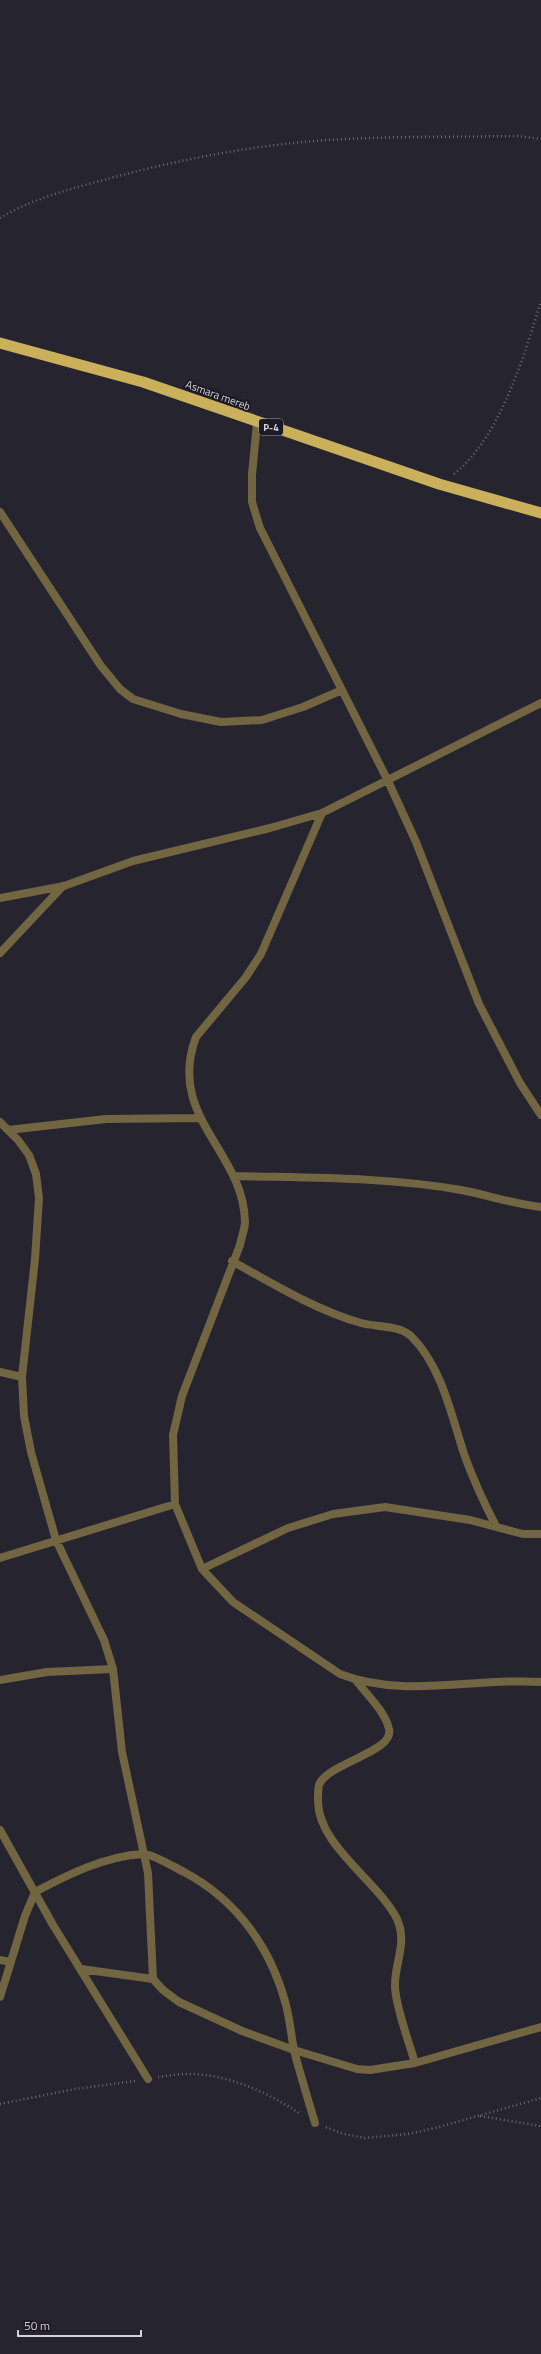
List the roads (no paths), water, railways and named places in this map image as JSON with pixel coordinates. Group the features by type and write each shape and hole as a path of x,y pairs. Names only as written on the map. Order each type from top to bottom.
{"highway":[{"name":"Asmara mereb","path":"0,343 143,382 257,423 439,484 541,513"}],"street":[{"path":"257,423 252,474 252,502 260,528 388,781 419,849 479,1004 520,1083 541,1115"},
{"path":"0,512 101,666 120,689 133,700 181,714 221,722 262,720 303,708 342,690"},
{"path":"0,898 64,886 133,861 322,814 541,704"},
{"path":"322,814 261,954 246,977 196,1036 190,1060 189,1082 194,1104 200,1118 234,1176 242,1196 245,1223 240,1245 232,1261 182,1396 175,1421 173,1457 175,1504 202,1569 233,1602 293,1644 340,1674 355,1680 382,1685 419,1686 483,1682 541,1682"},
{"path":"0,953 64,886"},
{"path":"8,1130 106,1119 200,1118"},
{"path":"0,1122 18,1140 29,1155 36,1174 39,1198 36,1251 22,1377 24,1416 31,1452 56,1540 104,1640 113,1668 122,1752 145,1853 153,1979 163,1990 179,2002 242,2031 294,2050 357,2069 370,2070 415,2063 541,2027"},
{"path":"234,1176 385,1182 461,1190 519,1205 541,1207"},
{"path":"232,1261 278,1287 327,1310 361,1322 399,1330 410,1335 426,1355 439,1378 478,1490 496,1526"},
{"path":"0,1372 22,1377"},
{"path":"0,1558 175,1504"},
{"path":"202,1569 288,1528 333,1514 385,1507 470,1520 523,1534 541,1534"},
{"path":"0,1680 46,1672 113,1668"},
{"path":"355,1680 386,1721 390,1731 387,1740 376,1749 333,1770 320,1784 318,1801 322,1821 333,1839 397,1919 402,1936 401,1955 395,1975 395,1989 415,2063"},
{"path":"0,1830 35,1892 148,2079"},
{"path":"0,1997 10,1962 35,1892 64,1877 114,1859 145,1853 207,1884 235,1908 261,1945 275,1973 286,2005 294,2050 315,2123"},
{"path":"0,1960 10,1962"},
{"path":"82,1969 153,1979"}]}
